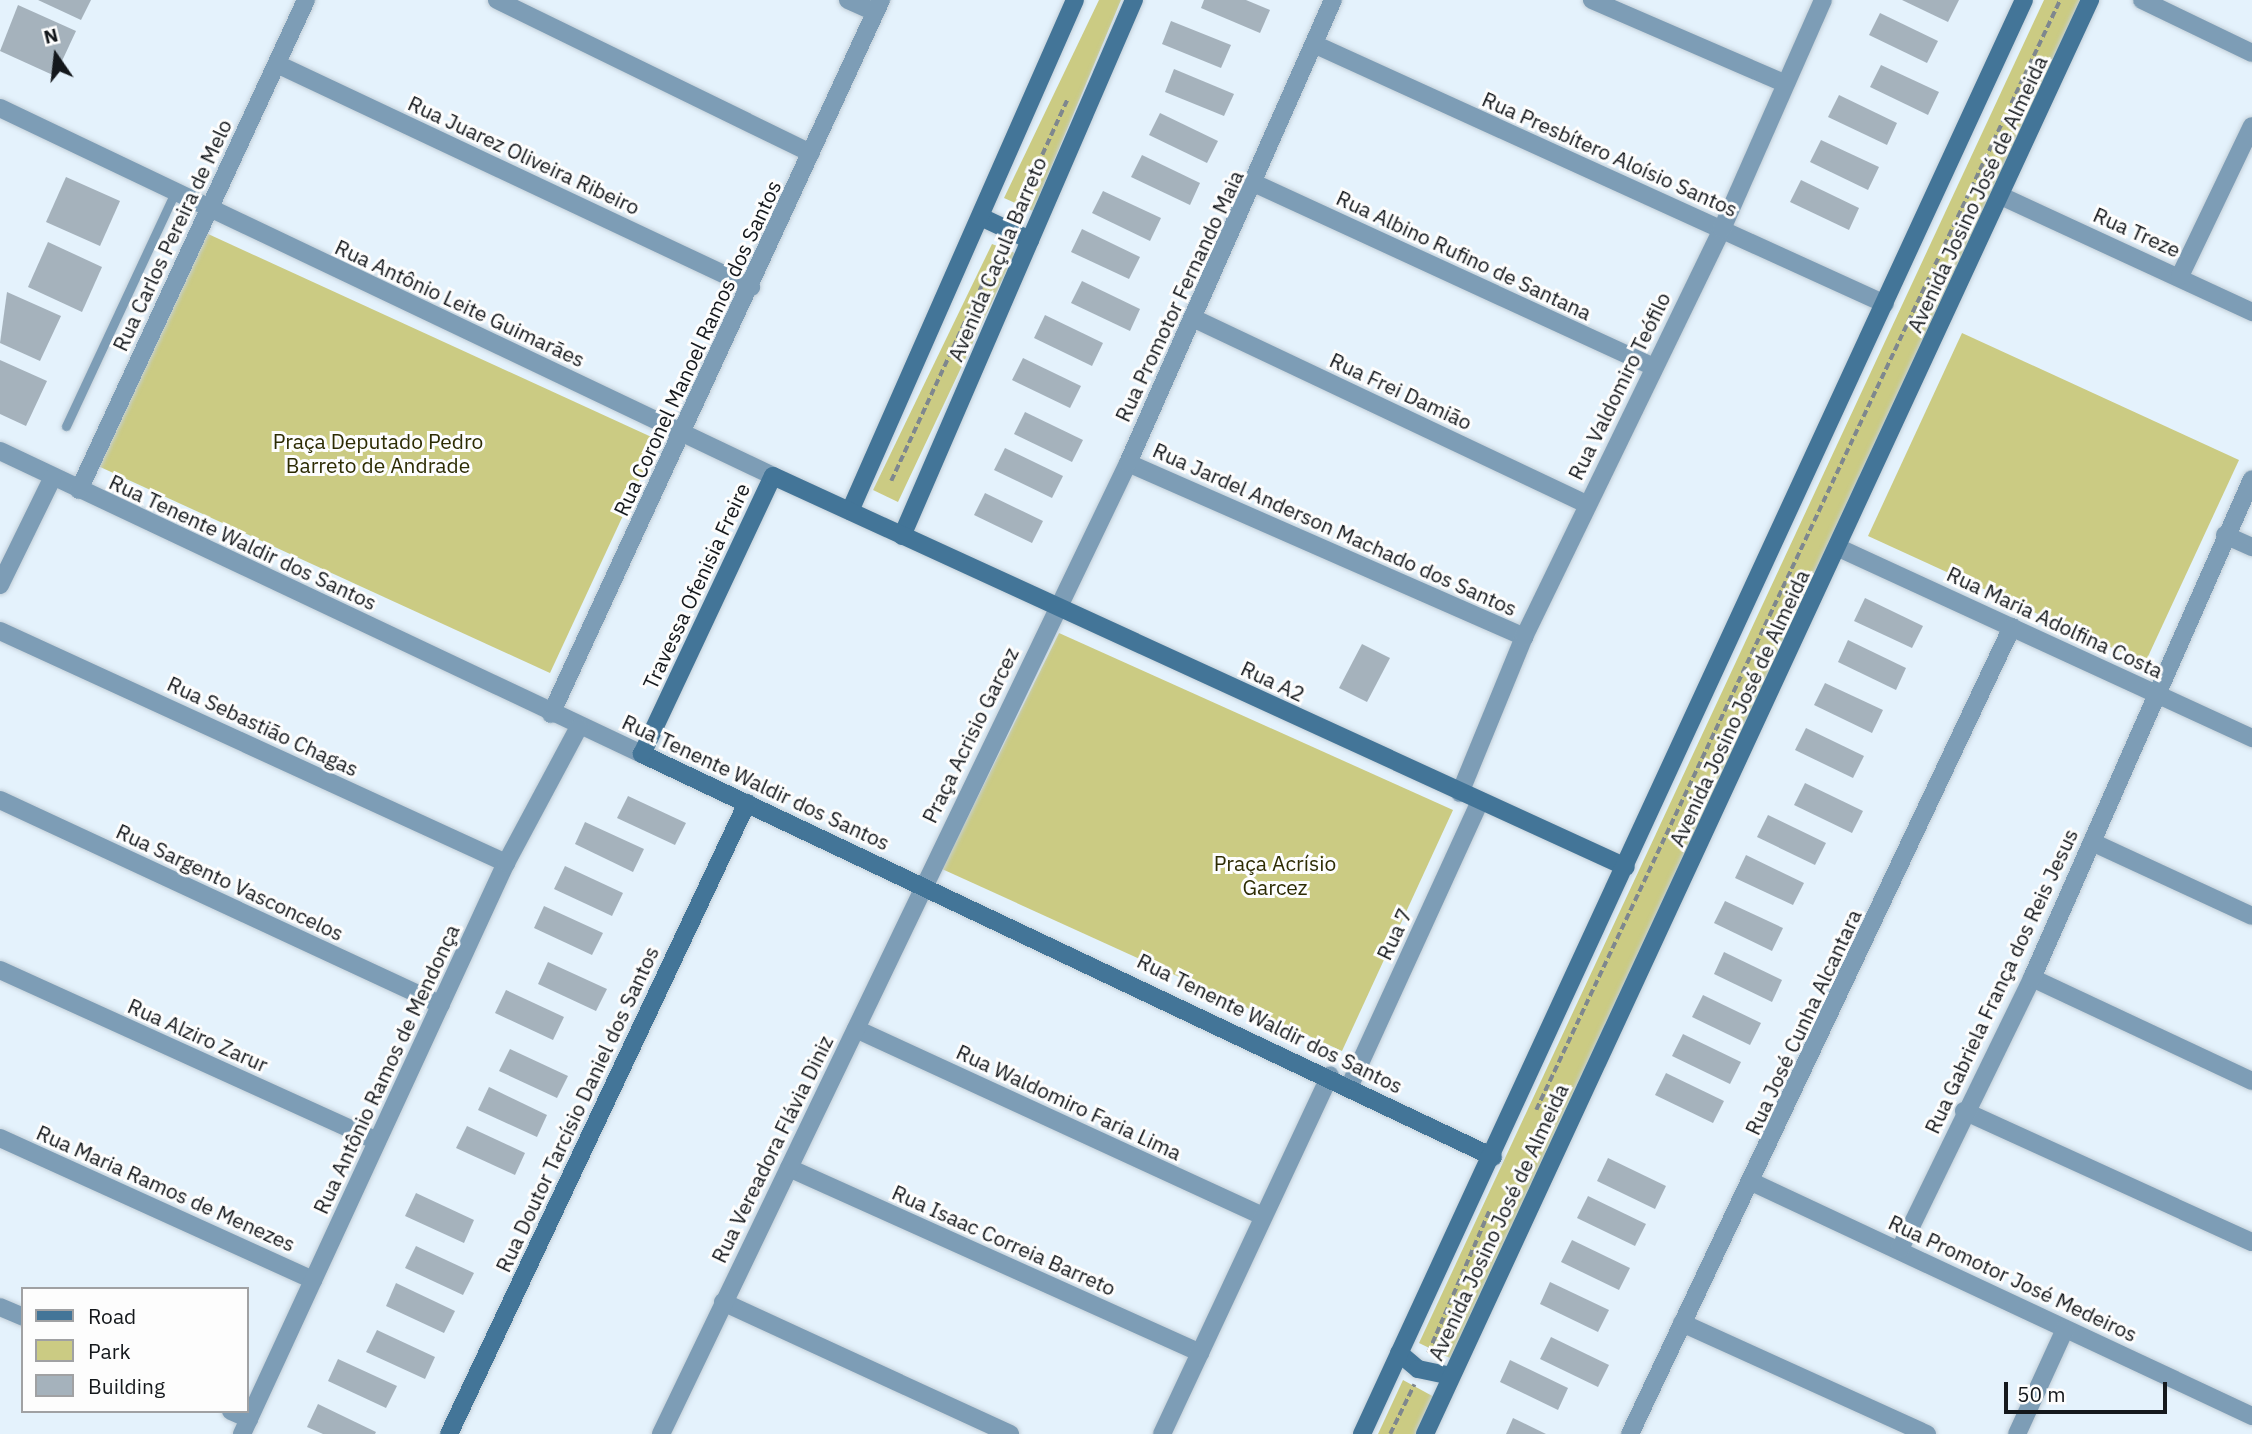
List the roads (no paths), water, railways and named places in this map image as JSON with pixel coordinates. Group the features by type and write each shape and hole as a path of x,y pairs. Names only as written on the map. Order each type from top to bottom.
{"street":[{"name":"Rua Carlos Pereira de Melo","path":"79,490 306,0"},
{"path":"497,0 811,153"},
{"path":"848,0 878,6"},
{"name":"Avenida Caçula Barreto","path":"850,511 983,218 1075,0"},
{"name":"Avenida Caçula Barreto","path":"902,536 1134,0"},
{"name":"Rua Promotor Fernando Maia","path":"1058,606 1195,319 1256,184 1333,0"},
{"path":"1592,0 1786,84"},
{"name":"Rua Valdomiro Teófilo","path":"1460,793 1524,637 1722,229 1823,0"},
{"name":"Avenida Josino José de Almeida","path":"1362,1434 1493,1157 2024,0"},
{"name":"Avenida Josino José de Almeida","path":"1425,1434 1839,548 2090,0"},
{"path":"2142,0 2252,53"},
{"name":"Rua Coronel Manoel Ramos dos Santos","path":"551,714 684,433 878,6"},
{"name":"Rua Presbítero Aloísio Santos","path":"1316,45 1885,304"},
{"name":"Rua Juarez Oliveira Ribeiro","path":"277,64 751,286"},
{"name":"Rua Antônio Leite Guimarães","path":"0,108 209,211 902,536"},
{"path":"2180,276 2252,127"},
{"name":"Rua Albino Rufino de Santana","path":"1256,184 1653,367"},
{"name":"Rua Treze","path":"2001,196 2180,276 2252,312"},
{"path":"983,218 1030,240"},
{"name":"Rua Frei Damião","path":"1195,319 1587,504"},
{"name":"Rua Tenente Waldir dos Santos","path":"0,451 551,714 923,884 1330,1075 1493,1157"},
{"name":"Rua Jardel Anderson Machado dos Santos","path":"1128,463 1524,637"},
{"name":"Travessa Ofenisia Freire","path":"642,754 773,476"},
{"path":"0,585 52,477"},
{"name":"Rua Gabriela França dos Reis Jesus","path":"1900,1249 1964,1111 2032,978 2154,692 2252,479"},
{"path":"2225,535 2252,547"},
{"name":"Rua A2","path":"902,536 1626,867"},
{"name":"Rua Maria Adolfina Costa","path":"1839,548 2252,738"},
{"name":"Praça Acrisio Garcez","path":"923,884 1058,606"},
{"name":"Rua José Cunha Alcantara","path":"1630,1434 1682,1324 1754,1183 2012,627"},
{"name":"Rua Sebastião Chagas","path":"0,631 506,863"},
{"name":"Rua Antônio Ramos de Mendonça","path":"245,1427 506,863 579,727"},
{"name":"Rua Sargento Vasconcelos","path":"0,800 441,1005"},
{"name":"Rua 7","path":"1350,1085 1480,801"},
{"name":"Rua Doutor Tarcísio Daniel dos Santos","path":"449,1434 747,803"},
{"path":"2092,842 2252,916"},
{"name":"Rua Vereadora Flávia Diniz","path":"662,1434 923,884"},
{"name":"Rua Alziro Zarur","path":"0,970 377,1141"},
{"path":"2032,978 2252,1081"},
{"name":"Rua Waldomiro Faria Lima","path":"856,1029 1262,1216"},
{"path":"1162,1434 1330,1075"},
{"path":"1964,1111 2252,1242"},
{"name":"Rua Maria Ramos de Menezes","path":"0,1138 313,1280"},
{"name":"Rua Isaac Correia Barreto","path":"789,1168 1200,1353"},
{"name":"Rua Promotor José Medeiros","path":"1754,1183 2252,1416"},
{"path":"723,1302 1010,1434"},
{"path":"0,1307 21,1316"},
{"path":"1682,1324 1927,1434"},
{"path":"2017,1434 2065,1329"},
{"path":"1399,1353 1421,1370 1451,1376"},
{"path":"232,1413 245,1427"}],"lane":[{"path":"66,426 174,194"}],"park label":[{"name":"Praça Deputado Pedro Barreto de Andrade","path":"378,453"},
{"name":"Praça Acrísio Garcez","path":"1275,875"}]}
